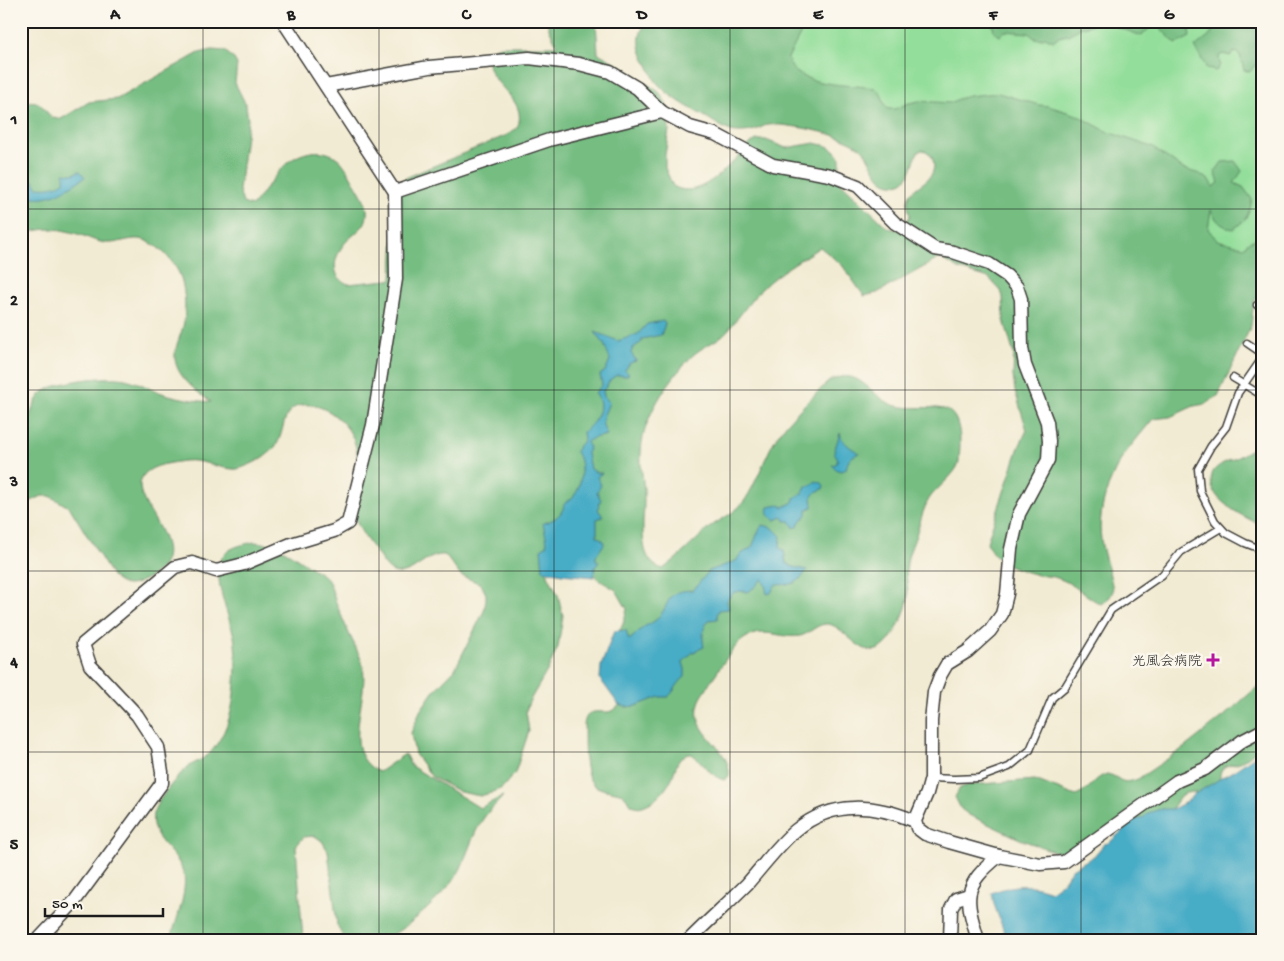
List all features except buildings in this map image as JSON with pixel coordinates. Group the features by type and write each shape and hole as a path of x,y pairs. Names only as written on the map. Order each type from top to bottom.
{"street":[{"path":"38,940 74,902 162,784 158,747 137,715 90,666 83,644 175,567 192,563 216,571 334,531 348,523 373,425 396,279 395,192 283,21"},
{"path":"326,86 429,67 529,58 579,64 610,72 637,88 662,112 690,127 715,134 773,165 830,175 858,186 895,223 935,248 989,264 1007,276 1016,287 1021,299 1022,348 1025,364 1046,422 1049,441 1048,460 1019,514 1011,549 1007,594 1002,614 990,631 968,651 947,664 934,692 931,720 931,778 915,821 917,828 925,834 999,856 1040,864 1064,862 1177,782 1205,769 1242,742 1263,730"},
{"path":"395,192 549,140 662,112"},
{"path":"689,940 740,891 796,830 822,813 849,807 899,814 915,821"},
{"path":"978,940 970,912 969,895 974,880 986,866 999,856"},
{"path":"950,940 951,909 956,899 969,895"}],"lane":[{"path":"1256,306 1263,310"},
{"path":"1247,343 1263,356 1238,392 1226,427 1211,446 1198,469 1200,492 1221,528 1226,533 1245,543 1263,550"},
{"path":"1233,378 1263,396"},
{"path":"931,778 979,778 1010,767 1030,750 1052,698 1064,687 1111,610 1162,575 1181,552 1221,528"}],"green space":[{"path":"546,21 596,21 598,53 659,92 668,108 669,130 665,168 673,186 683,190 705,185 726,169 751,143 757,140 766,140 786,148 815,143 834,150 840,158 838,172 841,183 888,228 897,230 910,216 908,200 910,195 928,179 934,168 930,154 922,150 918,152 907,178 898,184 891,184 877,175 863,150 836,136 783,125 767,125 744,132 734,132 724,128 678,101 659,86 640,45 641,31 647,21 807,21 788,58 792,68 800,75 812,80 839,85 875,88 880,93 888,109 895,109 919,101 950,103 968,96 998,93 1077,115 1108,132 1152,147 1183,169 1200,174 1209,180 1213,187 1219,183 1215,172 1222,162 1235,161 1242,171 1234,183 1243,187 1252,199 1249,213 1233,229 1219,223 1211,210 1208,229 1217,240 1244,247 1248,242 1258,238 1259,216 1263,215 1263,288 1254,301 1251,326 1218,396 1205,404 1194,406 1170,417 1153,419 1124,455 1114,474 1105,496 1100,529 1113,591 1110,597 1101,604 1063,580 1015,568 995,555 987,542 1019,447 1027,430 1015,391 1013,376 1014,355 1004,320 1001,291 989,278 959,269 940,258 877,293 864,296 842,265 820,247 764,286 724,334 691,357 665,389 651,413 646,426 641,452 644,490 644,543 647,556 656,566 663,569 709,528 741,505 753,487 772,445 783,428 828,382 839,377 856,379 893,405 900,407 937,408 949,411 957,421 959,428 958,466 932,495 925,507 908,560 906,572 908,597 906,608 890,640 878,650 870,650 863,648 835,626 824,624 800,636 763,633 747,637 741,641 711,681 699,703 698,714 705,732 724,757 728,766 729,776 724,780 719,778 711,773 692,754 687,754 679,760 665,789 658,797 644,806 632,805 623,794 597,787 592,783 586,768 584,749 585,719 593,712 612,711 624,701 700,624 771,539 631,645 617,635 623,624 627,609 616,590 599,580 589,566 546,556 548,575 558,595 563,616 558,647 529,702 526,711 529,731 515,773 502,788 480,796 460,792 432,777 415,754 411,733 420,711 433,692 455,669 484,611 486,594 481,584 460,575 445,555 432,557 403,573 391,571 386,566 365,537 354,514 358,463 355,442 344,424 331,413 310,405 302,405 291,410 287,415 280,438 275,447 262,458 242,468 235,469 203,462 184,461 166,464 148,471 141,480 141,492 162,533 166,547 165,560 156,573 135,584 122,584 112,576 70,508 50,496 42,496 21,506 21,423 27,427 35,402 46,390 80,380 117,378 130,380 170,395 211,402 188,384 177,366 175,359 176,350 185,317 184,290 179,273 158,247 140,239 106,243 67,231 52,229 38,230 21,235 21,104 36,102 52,118 61,119 89,102 117,99 199,53 212,50 225,51 237,64 235,83 246,105 248,120 239,190 243,203 252,206 275,176 294,158 315,152 322,152 336,157 345,166 365,203 367,211 363,225 345,243 338,254 335,265 338,276 348,284 388,280 392,279 396,186 403,179 507,135 517,128 519,123 518,109 515,102 490,70 488,63 489,55 491,51 501,46 557,46"},
{"path":"761,21 1263,21 1263,275 951,136 805,105"},
{"path":"992,21 1097,21 1068,35 1058,37 1053,41 1045,37 1033,37 1029,33 1005,31 1000,36 994,32"},
{"path":"1114,21 1200,21 1200,25 1195,30 1189,29 1190,37 1176,44 1153,24 1142,36 1117,27"},
{"path":"1213,21 1263,21 1263,65 1255,65 1250,72 1244,70 1240,55 1235,52 1230,56 1223,54 1219,56 1220,65 1216,71 1207,69 1195,47 1212,33"},
{"path":"1263,442 1263,526 1228,507 1214,492 1211,484 1214,470 1217,467"},
{"path":"254,542 284,550 323,575 330,583 341,615 362,664 364,680 358,739 360,752 367,763 379,772 405,754 411,766 480,808 503,796 479,825 461,868 447,888 415,919 393,935 383,939 366,941 344,938 337,925 328,851 322,841 315,836 304,837 296,846 303,940 169,940 182,902 185,884 184,876 178,862 158,837 153,823 153,814 163,795 180,775 189,766 211,752 227,724 232,709 234,693 236,650 234,636 220,589 220,562 222,557 230,550"},
{"path":"1263,682 1263,743 1254,752 1240,762 1224,767 1221,770 1220,781 1201,793 1186,793 1180,797 1169,813 1135,822 1124,822 1079,854 1056,852 1022,840 969,815 961,809 955,797 960,788 968,785 1035,780 1076,796 1085,791 1098,778 1107,774 1127,782 1138,779 1185,747"}],"water":[{"path":"28,170 28,178 34,181 37,187 51,187 64,182 64,173 73,174 80,171 85,177 54,195 33,197 21,194 21,176"},
{"path":"663,321 665,324 661,335 642,339 642,342 633,348 631,353 636,361 630,363 625,370 629,374 625,376 617,375 611,379 603,391 604,396 609,402 603,417 603,425 607,435 593,438 587,442 590,469 602,473 597,477 601,485 597,492 601,500 598,504 600,506 598,509 603,517 597,519 597,536 603,540 604,544 596,556 596,560 599,562 595,567 594,577 543,570 541,549 546,546 547,541 543,523 559,515 565,503 577,492 581,468 576,452 577,448 584,440 583,432 598,415 600,404 595,393 602,385 600,375 605,371 610,360 604,344 595,332 618,341 638,334 647,324"},
{"path":"840,433 844,442 859,453 851,457 846,469 842,471 837,470 832,465 836,464 838,459 834,452"},
{"path":"816,481 822,483 823,489 812,496 813,506 807,510 807,515 800,521 798,526 794,528 790,521 785,521 783,517 775,520 768,515 769,507 779,505 784,507 802,494 806,486 810,486"},
{"path":"763,525 773,528 781,536 780,548 784,550 786,563 793,567 807,570 800,579 794,583 775,585 771,593 767,594 762,579 747,592 738,591 733,593 727,601 729,609 719,610 718,619 709,620 705,626 703,633 704,647 692,653 683,662 685,677 668,697 659,697 636,706 626,707 619,705 600,679 601,666 614,631 626,630 629,640 657,619 673,595 693,590 709,571 736,561 740,555 752,547"},
{"path":"1263,750 1263,928 1260,929 1259,936 1253,940 1007,940 992,893 1014,886 1029,886 1051,891 1063,882 1072,869 1094,856 1104,844 1109,843 1134,820 1143,818 1148,813 1161,809 1173,809 1188,801 1193,795 1238,768"}],"place":[{"name":"光風会病院","path":"1213,660"}]}
